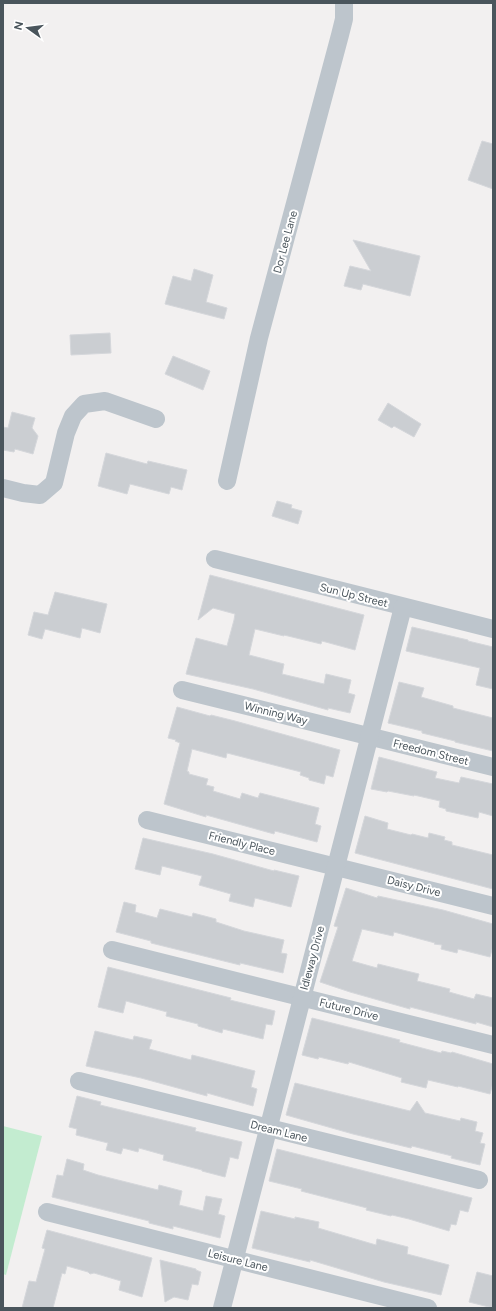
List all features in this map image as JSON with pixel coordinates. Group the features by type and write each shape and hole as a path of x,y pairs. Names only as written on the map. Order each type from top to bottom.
{"street":[{"name":"Dor Lee Lane","path":"227,481 259,338 344,19 344,3"},
{"path":"3,488 40,495 54,483 66,433 73,416 84,404 105,401 156,419"},
{"name":"Sun Up Street","path":"215,559 493,629"},
{"name":"Idleway Drive","path":"222,1308 403,607"},
{"name":"Winning Way","path":"182,690 370,736"},
{"name":"Freedom Street","path":"370,736 493,767"},
{"name":"Friendly Place","path":"147,820 336,867"},
{"name":"Daisy Drive","path":"336,867 493,906"},
{"name":"Future Drive","path":"112,950 493,1045"},
{"name":"Dream Lane","path":"79,1081 479,1180"},
{"name":"Leisure Lane","path":"47,1212 428,1308"}],"green space":[{"path":"3,1126 42,1136 6,1275 3,1274"}],"building":[{"path":"482,141 493,144 493,189 468,180"},
{"path":"353,240 420,256 410,296 363,284 361,290 344,286 350,266 371,271"},
{"path":"194,269 213,275 206,302 227,308 224,319 165,304 173,276 191,281"},
{"path":"110,333 111,353 71,355 70,335"},
{"path":"173,356 210,371 203,390 165,374"},
{"path":"388,403 421,424 414,437 394,426 392,428 378,420"},
{"path":"12,412 35,418 32,428 38,436 33,454 15,449 14,452 3,450 3,427 8,428"},
{"path":"106,453 147,464 148,461 187,470 182,490 171,487 169,494 130,484 127,494 98,486"},
{"path":"277,501 292,505 291,508 302,511 298,524 272,516"},
{"path":"210,575 364,615 355,650 322,641 321,644 255,629 249,655 284,664 282,674 324,684 326,674 351,680 348,693 355,695 350,713 328,708 328,710 253,689 186,674 196,638 227,646 234,620 235,614 213,608 198,620"},
{"path":"55,592 107,604 100,633 82,628 80,638 45,629 42,639 28,635 34,612 48,615"},
{"path":"412,627 493,647 493,689 476,685 480,668 406,651"},
{"path":"399,682 424,688 421,697 453,706 453,708 493,718 493,751 388,723"},
{"path":"177,707 235,721 340,750 333,777 326,775 324,784 309,780 309,778 300,775 301,772 227,753 226,758 192,749 187,771 189,774 208,779 206,785 214,787 213,791 240,799 242,793 258,798 260,793 319,808 315,824 321,826 317,842 275,831 274,834 206,815 206,817 164,804 180,743 175,741 176,740 168,738"},
{"path":"379,757 437,772 435,778 459,783 461,777 493,784 493,816 479,812 478,818 446,811 446,809 439,807 440,801 414,795 371,789"},
{"path":"365,816 388,823 387,829 428,838 429,833 445,837 444,840 452,842 452,845 493,855 493,889 355,853"},
{"path":"143,838 299,876 291,907 255,898 253,907 229,901 231,894 199,885 202,876 162,866 160,875 135,869"},
{"path":"346,888 377,898 378,896 443,910 493,924 493,946 490,957 458,949 457,953 441,949 442,945 394,932 393,936 362,929 352,961 377,968 378,964 419,974 417,981 450,989 449,992 474,999 476,994 493,998 493,1027 410,1007 410,1009 320,982 338,927 334,926"},
{"path":"124,902 136,905 135,912 157,918 160,909 192,917 193,913 216,919 216,922 244,931 284,940 281,953 287,954 283,973 240,963 240,965 151,943 151,941 116,932"},
{"path":"108,967 231,998 230,1000 275,1011 272,1025 266,1024 263,1039 223,1029 222,1033 198,1026 198,1024 166,1016 167,1012 126,1001 123,1013 98,1007"},
{"path":"312,1018 400,1040 399,1042 441,1053 442,1051 452,1052 493,1064 493,1083 490,1094 428,1080 426,1088 401,1082 402,1078 349,1062 348,1064 319,1057 318,1059 302,1055"},
{"path":"95,1031 133,1040 134,1036 152,1040 149,1049 191,1060 192,1055 255,1071 251,1087 257,1089 253,1106 207,1093 207,1096 141,1078 86,1066"},
{"path":"295,1083 410,1111 417,1101 425,1113 460,1121 461,1118 477,1122 475,1131 483,1133 480,1143 485,1144 480,1165 451,1158 452,1156 353,1134 286,1115"},
{"path":"77,1096 101,1102 100,1105 196,1128 195,1131 242,1142 238,1159 230,1157 225,1177 163,1160 164,1155 139,1148 138,1152 123,1148 121,1154 106,1150 108,1143 76,1135 77,1129 69,1127"},
{"path":"277,1149 472,1198 468,1212 460,1210 456,1225 451,1224 449,1231 409,1219 366,1210 367,1208 269,1181"},
{"path":"67,1159 84,1164 83,1170 98,1175 158,1190 159,1185 182,1191 179,1205 203,1211 206,1196 222,1199 218,1214 225,1216 220,1238 173,1226 173,1229 149,1223 149,1221 52,1197 57,1175 63,1176"},
{"path":"261,1211 295,1219 295,1217 319,1222 318,1228 376,1245 377,1239 408,1247 407,1254 449,1265 441,1295 384,1282 310,1260 310,1262 252,1248"},
{"path":"47,1230 152,1258 142,1297 119,1290 121,1281 94,1273 90,1274 88,1272 67,1266 65,1274 62,1273 53,1308 22,1308 29,1281 36,1282 45,1249 42,1248"},
{"path":"160,1260 196,1269 201,1272 198,1285 192,1284 188,1300 174,1297 165,1302"},
{"path":"477,1272 493,1276 493,1308 469,1302"}]}
